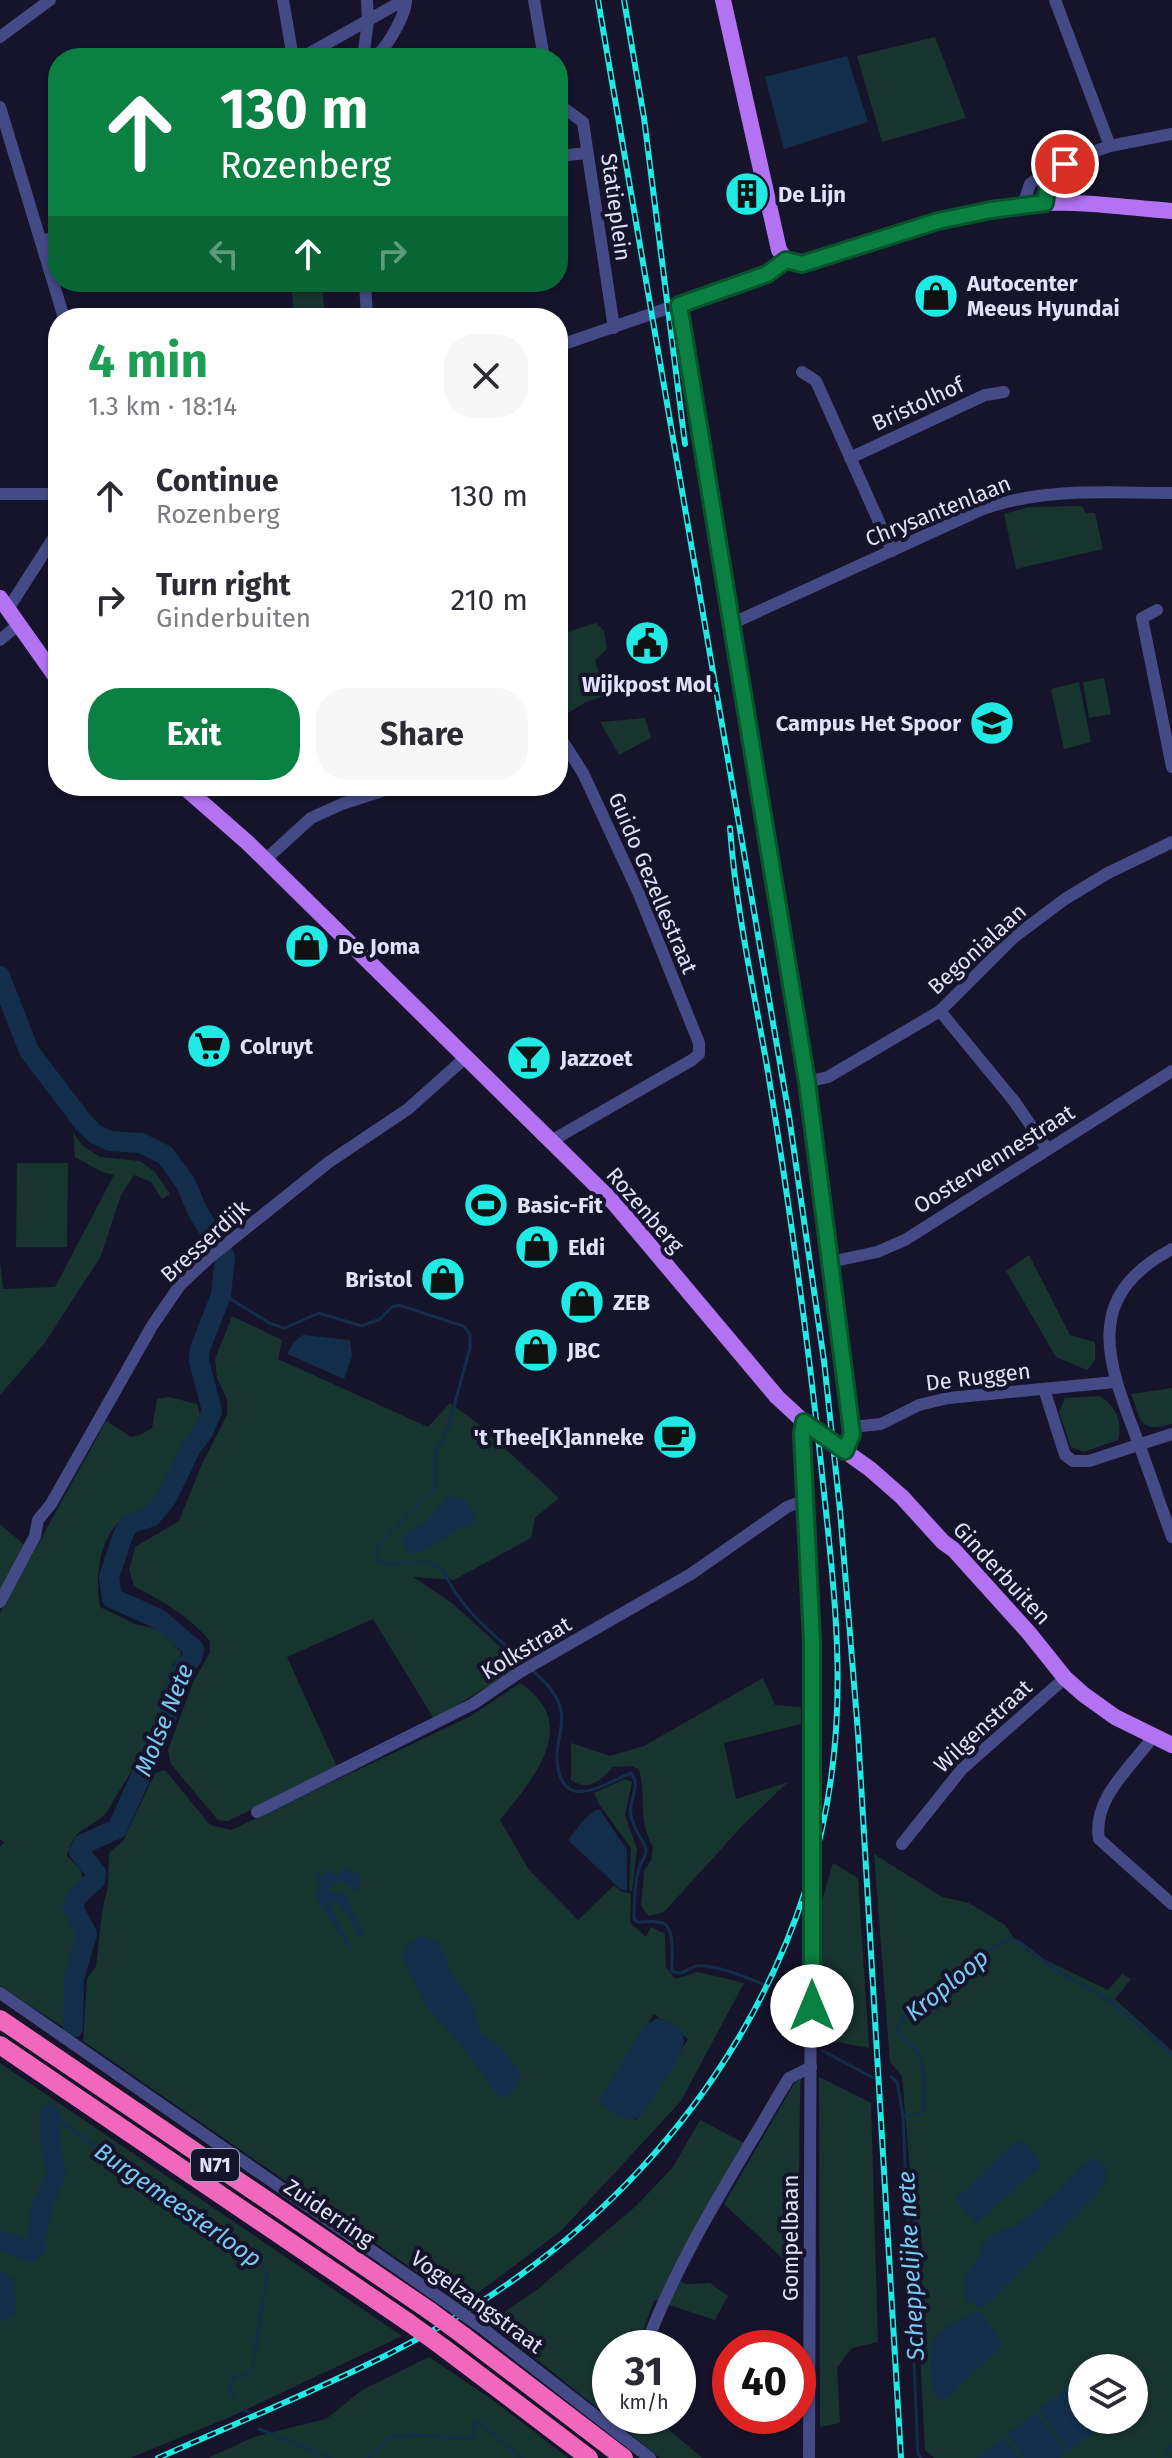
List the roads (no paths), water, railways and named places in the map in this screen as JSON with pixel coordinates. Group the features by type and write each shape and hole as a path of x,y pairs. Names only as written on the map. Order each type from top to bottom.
{"highway":[{"name":"Zuiderring","path":"0,2019 438,2306 473,2331 624,2458"},
{"name":"Zuiderring","path":"0,2045 408,2322 589,2458"}],"main road":[{"path":"723,0 779,250 786,260 802,264 938,221 1023,205 1045,203 1172,211"},
{"path":"4,604 48,666"},
{"name":"Rozenberg","path":"194,796 265,860 614,1203 755,1374 804,1422"},
{"name":"Ginderbuiten","path":"804,1422 886,1482 954,1550 1065,1678 1106,1711 1172,1745"}],"street":[{"path":"0,37 50,0"},
{"path":"283,0 291,48"},
{"path":"365,48 367,0"},
{"path":"319,48 405,0 407,8 382,48"},
{"path":"534,0 542,48"},
{"path":"1055,0 1110,146"},
{"path":"0,107 42,241 48,270"},
{"name":"Statieplein","path":"568,111 583,122 614,328"},
{"path":"1023,205 1030,184 1045,171 1110,146 1172,134"},
{"path":"568,154 587,153"},
{"path":"1045,203 1047,187 1053,175 1065,164"},
{"path":"42,241 48,239"},
{"path":"568,343 767,274 786,260"},
{"path":"679,305 807,1082 851,1427 845,1451"},
{"path":"802,372 816,381 892,551"},
{"name":"Bristolhof","path":"850,458 985,395 1004,392"},
{"name":"Chrysantenlaan","path":"733,623 983,509 1029,495 1172,493"},
{"path":"0,494 48,494"},
{"path":"4,604 48,545"},
{"path":"1157,610 1142,618 1172,767"},
{"path":"0,640 18,625"},
{"name":"Guido Gezellestraat","path":"551,1141 699,1054 699,1043 639,894 583,773 568,750"},
{"path":"265,860 311,818 352,796"},
{"name":"Begonialaan","path":"807,1082 828,1077 940,1011 1013,938 1065,899 1108,873 1172,842"},
{"path":"940,1011 1014,1101 1047,1149"},
{"name":"Bresserdijk","path":"0,1602 35,1536 38,1520 51,1504 152,1326 180,1285 329,1162 391,1123 465,1058"},
{"name":"Oostervennestraat","path":"830,1262 877,1252 897,1244 1172,1071"},
{"path":"1172,1249 1143,1267 1125,1286 1115,1306 1108,1349 1115,1382 1172,1537"},
{"name":"De Ruggen","path":"851,1427 881,1424 919,1405 948,1398 1115,1382"},
{"path":"1044,1389 1065,1455 1073,1461 1089,1461 1172,1434"},
{"path":"804,1422 801,1444 805,1500"},
{"name":"Kolkstraat","path":"257,1812 473,1704 526,1669 691,1574 787,1507 805,1500"},
{"name":"Gompelbaan","path":"805,1500 812,1642 809,2458"},
{"name":"Wilgenstraat","path":"902,1844 962,1769 1065,1678"},
{"path":"1153,1737 1102,1803 1097,1824 1099,1839 1172,1904"},
{"name":"Vogelzangstraat","path":"0,1993 438,2306"},
{"path":"652,2330 681,2267 781,2091 789,2078 811,2067"},
{"name":"Vogelzangstraat","path":"473,2331 650,2458"}],"water":[{"path":"847,56 868,122 784,149 765,77"},
{"path":"303,1335 350,1340 352,1356 344,1379 287,1354 293,1343"},
{"path":"450,1496 461,1498 469,1504 474,1524 427,1549 410,1554 403,1544 403,1536 429,1519"},
{"path":"595,1810 600,1810 627,1850 627,1891 620,1889 568,1840"},
{"path":"346,1867 350,1872 360,1873 360,1889 357,1891 339,1880 328,1890 346,1896 363,1933 357,1934 344,1910 336,1902 331,1902 330,1907 352,1948 349,1949 315,1896 318,1891 315,1871 323,1875 329,1870 339,1876"},
{"path":"421,1935 437,1941 451,1974 473,2005 481,2033 503,2050 521,2073 519,2083 508,2098 498,2096 464,2049 426,2006 401,1956 409,1943"},
{"path":"658,2018 681,2028 684,2042 677,2062 641,2116 624,2118 598,2102 645,2025"},
{"path":"1017,2141 1032,2150 1041,2166 976,2224 955,2199"},
{"path":"1094,2158 1106,2166 1105,2184 1100,2191 990,2303 982,2307 967,2302 964,2283 981,2256 980,2248 986,2241 1030,2215 1086,2161"},
{"path":"0,2270 14,2280 16,2305 14,2315 0,2322"},
{"path":"978,2311 1003,2345 948,2397 942,2400 936,2398 930,2365 934,2339 945,2328"},
{"path":"1067,2389 1068,2434 1092,2434 1069,2452 1038,2409"},
{"path":"1036,2412 1067,2453 1060,2458 1024,2458 1007,2434"},
{"path":"1004,2438 1020,2458 977,2458"}],"waterway":[{"name":"Molse Nete","path":"0,976 29,1051 83,1122 95,1134 110,1141 141,1143 165,1155 185,1182 198,1212 225,1257 221,1295 200,1349 199,1361 212,1411 166,1499 151,1517 129,1524 109,1577 112,1598 159,1619 194,1649 192,1658 179,1674 172,1703 117,1829 83,1844 79,1852 96,1873 95,1880 76,1897 73,1908 87,1934 74,1979 73,2028"},
{"name":"Scheppelijke nete","path":"221,1293 271,1324 285,1328 319,1313 362,1326 380,1319 392,1307 399,1305 463,1326 470,1334 470,1348 448,1428 435,1455 435,1488 379,1544 377,1560 385,1564 427,1562 443,1569 468,1609 525,1663"},
{"name":"Scheppelijke nete","path":"533,1671 550,1688 561,1711 557,1760 560,1777 566,1786 575,1791 585,1791 631,1773 634,1778 631,1815 646,1852 638,1874 634,1919 665,1924 671,1935 672,1971 679,1973 697,1966 712,1967 762,1984"},
{"name":"Kroploop","path":"903,2116 923,2114 924,2086 919,2055 897,2029 902,2019 977,1957 1009,1939 1018,1941 1053,1968 1111,2002 1172,2054"},
{"name":"Scheppelijke nete","path":"782,1993 799,2038"},
{"name":"Scheppelijke nete","path":"823,2051 872,2077"},
{"name":"Scheppelijke nete","path":"891,2077 897,2082 903,2116 918,2454 921,2458"},
{"name":"Burgemeesterloop","path":"50,2114 268,2269 252,2372 234,2378 230,2386 233,2397"},
{"name":"Molse Nete","path":"0,2240 31,2252 35,2248 42,2206 56,2174 50,2114"},
{"name":"Burgemeesterloop","path":"241,2409 249,2412"},
{"name":"Burgemeesterloop","path":"368,2458 390,2437 418,2435 469,2439 478,2422 522,2458"},
{"name":"Burgemeesterloop","path":"259,2429 329,2458"},
{"name":"Kroploop","path":"1169,2458 1167,2452 1172,2445"}],"railway":[{"path":"598,0 789,1116 824,1361 858,1733 901,2458"},
{"path":"624,0 644,118 685,444"},
{"path":"158,2458 343,2376 434,2330 519,2276 583,2225 641,2168 693,2106 739,2038 776,1966 805,1890 826,1811 836,1730 834,1597 816,1415 797,1268 768,1072 741,920 730,828"}],"place":[{"name":"De Lijn","path":"747,194"},
{"name":"Autocenter Meeus Hyundai","path":"936,296"},
{"name":"Wijkpost Mol","path":"647,643"},
{"name":"Campus Het Spoor","path":"992,723"},
{"name":"De Joma","path":"307,946"},
{"name":"Colruyt","path":"209,1046"},
{"name":"Jazzoet","path":"529,1058"},
{"name":"Basic-Fit","path":"486,1205"},
{"name":"Eldi","path":"537,1247"},
{"name":"Bristol","path":"443,1279"},
{"name":"ZEB","path":"582,1302"},
{"name":"JBC","path":"536,1350"},
{"name":"'t Thee[K]anneke","path":"675,1437"}]}
